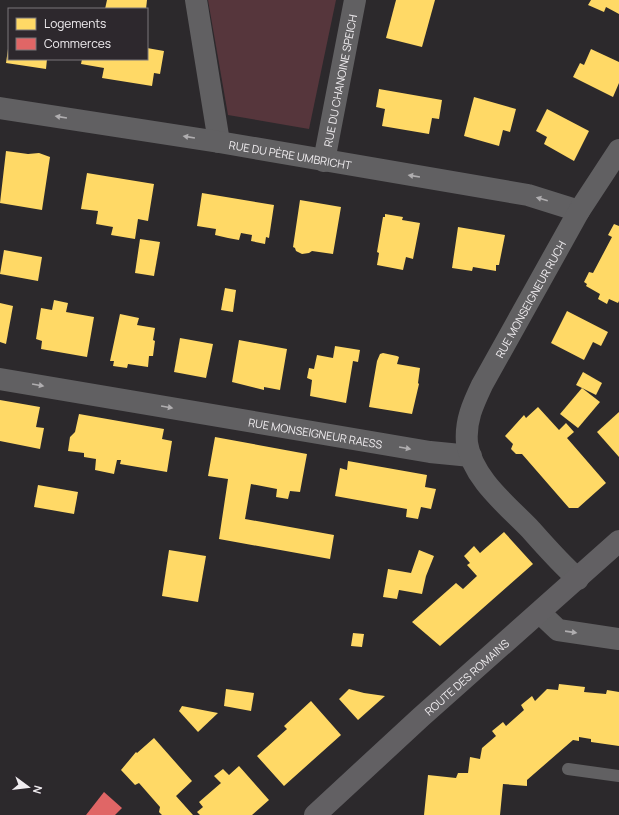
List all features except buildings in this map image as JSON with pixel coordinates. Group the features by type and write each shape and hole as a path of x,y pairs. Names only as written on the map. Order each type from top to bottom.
{"main road":[{"name":"ROUTE DES ROMAINS","path":"315,815 421,717 540,613 619,541"}],"street":[{"path":"196,0 218,142"},
{"name":"RUE DU CHANOINE SPEICH","path":"324,161 355,0"},
{"name":"RUE DU PÈRE UMBRICHT","path":"0,108 218,142 528,195 579,211"},
{"name":"RUE MONSEIGNEUR RUCH","path":"471,456 467,444 466,426 472,406 579,211 619,150"},
{"name":"RUE MONSEIGNEUR RAESS","path":"0,378 422,450 471,456"},
{"path":"471,456 486,483 578,579"},
{"path":"540,613 558,630 619,639"}],"lane":[{"path":"568,769 619,776"}],"shaded area":[{"path":"208,0 336,0 309,129 228,115"}]}
